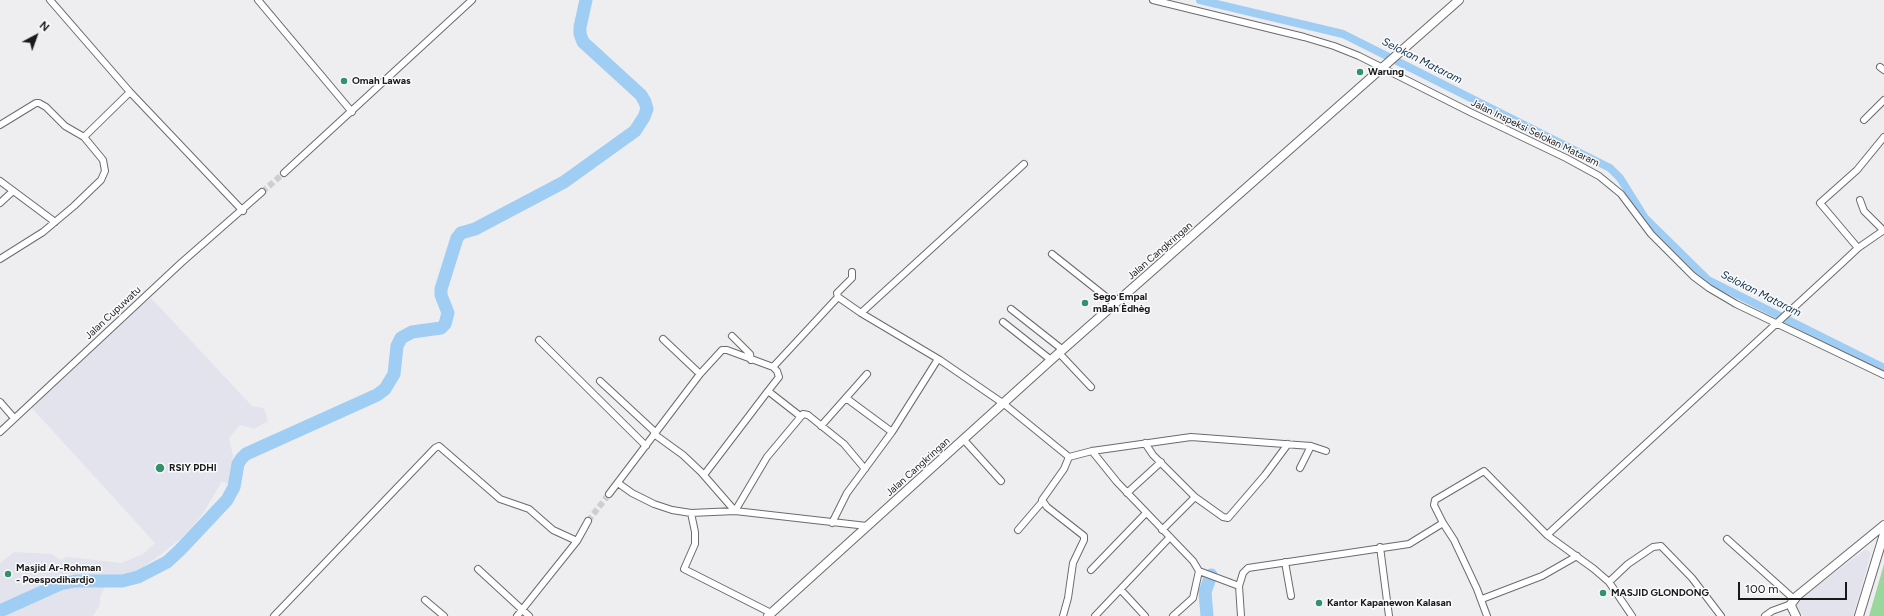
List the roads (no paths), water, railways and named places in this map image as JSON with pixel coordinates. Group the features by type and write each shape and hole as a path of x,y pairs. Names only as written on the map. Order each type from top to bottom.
{"main road":[{"name":"Jalan Cangkringan","path":"770,614 1061,351 1458,0"},
{"path":"1796,616 1793,602 1884,525"},
{"path":"1859,616 1884,534"}],"street":[{"path":"50,0 130,92 243,211"},
{"path":"258,0 352,112"},
{"path":"284,173 472,0"},
{"name":"Jalan Inspeksi Selokan Mataram","path":"1153,0 1304,37 1341,49 1384,67 1470,112 1566,158 1599,176 1621,194 1651,234 1693,276 1709,288 1730,301 1779,321 1884,375"},
{"path":"84,137 130,92"},
{"path":"1864,120 1884,100"},
{"path":"0,124 36,103 39,103 65,126 84,137 103,160 105,168 104,175 86,195 55,222 43,232 0,259"},
{"path":"1858,248 1820,203 1857,170 1884,137"},
{"path":"861,313 1024,164"},
{"path":"0,181 55,222"},
{"path":"0,203 14,191"},
{"name":"Jalan Cupuwatu","path":"0,432 181,263 243,211 262,192"},
{"path":"1547,536 1858,248 1884,230 1864,211 1860,200"},
{"path":"1052,254 1115,304"},
{"path":"773,367 838,297 837,293 852,278 852,272"},
{"path":"838,297 861,313 938,359 1004,404 1069,457"},
{"path":"1011,309 1061,351 1091,387"},
{"path":"1002,322 1051,360"},
{"path":"732,336 750,354 751,360"},
{"path":"663,339 700,374"},
{"path":"539,340 646,446"},
{"path":"609,494 700,374 724,350 773,367 777,371 779,377 704,475"},
{"path":"832,523 846,493 892,432 938,359"},
{"path":"821,426 868,374"},
{"path":"600,381 655,433 683,455 704,475 735,511"},
{"path":"768,391 800,416"},
{"path":"846,398 892,432"},
{"path":"0,402 14,418"},
{"path":"735,511 767,457 803,414 808,415 844,444 865,468"},
{"path":"1069,457 1092,451 1191,437 1311,446 1326,451"},
{"path":"964,440 1001,481"},
{"path":"1145,443 1195,497 1224,517 1228,518 1265,475 1288,444"},
{"path":"274,616 438,446 500,499 529,509 553,530 576,541"},
{"path":"1300,468 1311,446"},
{"path":"1092,451 1127,493 1193,561 1199,571 1239,586"},
{"path":"1018,530 1042,502 1042,498 1065,468 1069,457"},
{"path":"1127,493 1161,462"},
{"path":"1487,616 1482,600 1454,540 1434,505 1435,500 1484,471 1547,536 1594,569 1608,582 1632,616"},
{"path":"618,482 632,493 654,504 672,510 691,513 735,511 867,526"},
{"path":"1162,530 1195,497"},
{"path":"1042,502 1084,536 1084,540 1073,563 1068,598 1063,616"},
{"path":"691,513 696,544 684,569 770,614"},
{"path":"1091,570 1146,513"},
{"path":"517,616 576,541 588,521"},
{"path":"1241,616 1239,586 1242,573 1248,568 1380,547 1409,544 1443,523"},
{"path":"1095,616 1170,537"},
{"path":"1727,539 1793,602 1772,611 1765,616"},
{"path":"1608,582 1628,564 1653,547 1661,546 1692,578 1721,616"},
{"path":"1380,547 1390,616"},
{"path":"1482,600 1542,576 1576,556"},
{"path":"1285,562 1291,596"},
{"path":"478,569 529,616"},
{"path":"1173,616 1193,598 1199,571"},
{"path":"1121,590 1145,616"},
{"path":"426,600 444,616"}],"waterway":[{"path":"0,611 60,584 75,581 122,581 138,577 167,562 227,500 234,487 238,464 246,454 377,395 385,389 394,374 397,346 401,338 412,332 441,328 445,324 448,313 441,295 441,289 457,238 461,233 475,229 564,182 635,131 647,109 645,102 641,95 583,42 580,34 580,27 586,0"},
{"name":"Selokan Mataram","path":"1200,0 1343,34 1610,168 1620,178 1645,218 1708,280 1884,368"},
{"path":"1207,616 1205,592 1211,575"}],"tunnel":[{"path":"262,192 284,173"},
{"path":"588,521 609,494"}],"place":[{"name":"Warung","path":"1360,72"},
{"name":"Omah Lawas","path":"344,81"},
{"name":"Sego Empal mBah Èdhèg","path":"1085,303"},
{"name":"RSIY PDHI","path":"160,468"},
{"name":"Masjid Ar-Rohman - Poespodihardjo","path":"8,574"},
{"name":"MASJID GLONDONG","path":"1603,593"},
{"name":"Kantor Kapanewon Kalasan","path":"1319,603"}]}
